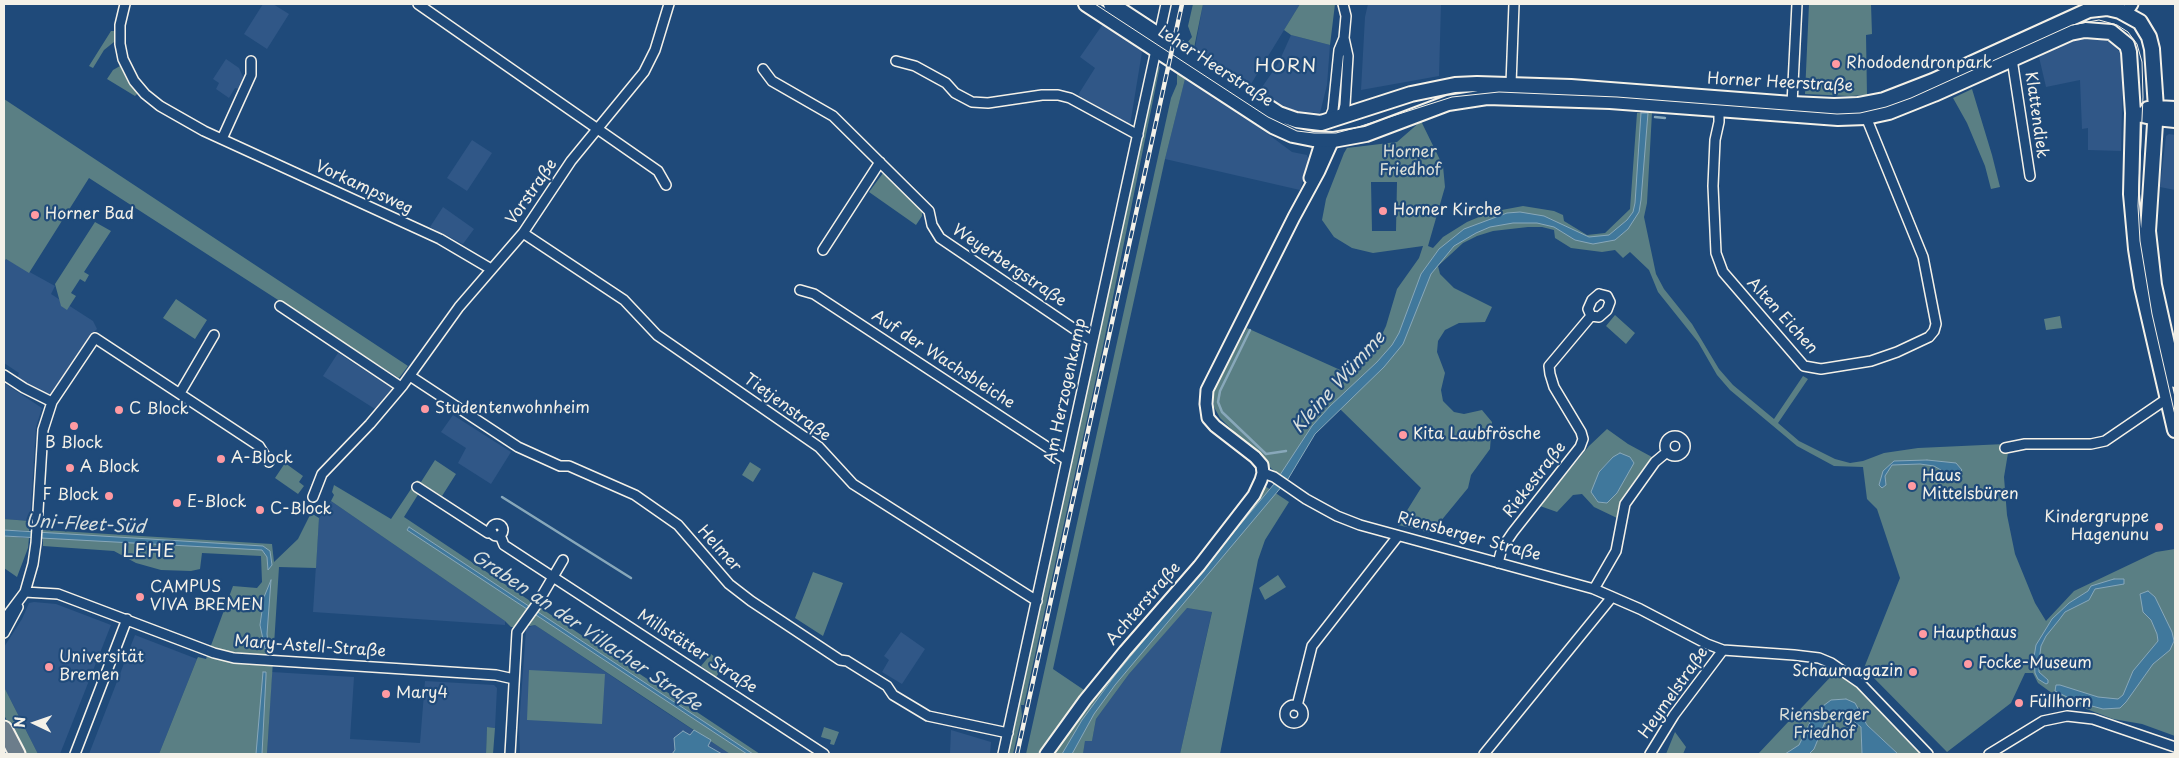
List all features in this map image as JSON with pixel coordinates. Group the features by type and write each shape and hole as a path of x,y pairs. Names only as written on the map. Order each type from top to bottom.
{"main road":[{"name":"Leher Heerstraße","path":"1086,4 1273,126 1293,135 1327,140"},
{"name":"Leher Heerstraße","path":"1111,4 1279,114 1308,122 1335,120"},
{"name":"Horner Heerstraße","path":"1335,120 1428,90 1455,85 1511,84 1840,106 1884,100 1933,81 2089,10 2107,8 2129,9"},
{"path":"2129,9 2120,38 2127,45 2129,52 2132,87 2131,194 2136,249 2142,287 2175,430"},
{"path":"2129,9 2149,37 2156,113 2148,232 2154,285 2175,380"},
{"name":"Horner Heerstraße","path":"1327,140 1366,134 1448,103 1487,96 1610,101 1838,118 1866,117 1889,112 1934,94 2012,58 2078,31 2107,32 2120,38"},
{"path":"2132,87 2143,97 2147,97 2155,92"},
{"path":"2133,113 2156,113 2175,109"},
{"path":"2156,113 2175,120"},
{"path":"1327,140 1335,120"},
{"path":"4,729 18,754"}],"street":[{"name":"Vorkampsweg","path":"125,4 120,22 120,44 127,70 145,94 160,106 181,119 222,139 440,239 491,268"},
{"path":"418,4 658,171 666,185"},
{"name":"Vorstraße","path":"313,497 322,474 370,424 410,376 491,268 523,234 571,162 644,72 655,50 669,4"},
{"name":"Am Herzogenkamp","path":"1003,754 1166,4"},
{"path":"1335,120 1333,110 1339,50 1344,38 1346,16 1343,4"},
{"path":"1511,84 1514,4"},
{"path":"1792,104 1797,4"},
{"path":"1335,120 1345,106 1348,56 1344,38"},
{"name":"Klattendiek","path":"2012,58 2030,176"},
{"path":"222,139 251,75 251,61"},
{"path":"896,61 915,66 946,83 955,93 972,102 988,103 1042,95 1058,95 1070,98 1138,135"},
{"name":"Weyerbergstraße","path":"763,69 772,80 833,116 929,211 932,225 940,238 1092,341"},
{"name":"Alten Eichen","path":"1719,110 1719,122 1715,140 1713,186 1716,253 1723,272 1804,366 1821,369 1871,361 1897,352 1929,337 1934,331 1936,324 1923,257 1866,117"},
{"name":"Riensberger Straße","path":"1327,140 1319,171 1207,390 1208,418 1215,426 1255,457 1269,475 1337,516 1398,536 1594,589 1723,650 1819,658 1831,663 1860,683 1928,754"},
{"path":"823,250 880,162"},
{"name":"Tietjenstraße","path":"523,234 624,300 657,335 819,447 853,484 1037,601"},
{"name":"Auf der Wachsbleiche","path":"800,290 814,294 1067,460"},
{"path":"280,306 401,387"},
{"name":"Riekestraße","path":"1498,563 1502,548 1580,447 1583,439 1581,432 1554,387 1549,366 1590,316"},
{"path":"180,393 214,335"},
{"path":"4,633 14,617 22,596 36,543 43,430 52,402 96,338 259,446 269,462"},
{"path":"4,375 24,388 52,402"},
{"name":"Helmer","path":"410,376 518,447 560,466 574,468 635,496 678,525 729,584 751,601 840,660 847,661 887,686 893,695 928,716 1008,733"},
{"path":"2005,448 2025,444 2090,444 2105,441 2168,398"},
{"path":"1594,589 1616,551 1625,504 1655,462 1667,452"},
{"name":"Achterstraße","path":"1046,754 1091,693 1199,566 1269,475"},
{"name":"Millstätter Straße","path":"417,488 488,533 496,534 504,545 824,754"},
{"path":"1297,706 1312,646 1398,536"},
{"path":"510,754 517,632 530,615 563,560"},
{"name":"Mary-Astell-Straße","path":"22,596 58,594 214,653 234,658 496,674 514,679"},
{"path":"4,620 22,596"},
{"path":"1484,754 1612,597"},
{"path":"75,754 127,619"},
{"name":"Heymelstraße","path":"1650,754 1674,715 1723,650"},
{"path":"1989,754 2043,721 2068,716 2093,718 2175,747"}],"shaded area":[{"path":"263,4 273,4 289,14 267,49 244,34"},
{"path":"1203,4 1300,4 1251,84 1195,48"},
{"path":"1368,4 1441,4 1439,76 1361,90 1365,17"},
{"path":"1103,24 1142,52 1130,125 1078,95 1095,68 1080,57"},
{"path":"1291,35 1330,45 1327,85 1320,113 1297,111 1279,105 1263,95 1260,90 1278,64"},
{"path":"2097,39 2107,41 2115,46 2120,53 2123,67 2121,151 2088,150 2088,128 2082,129 2080,80 2046,87 2039,57 2072,40"},
{"path":"226,59 239,68 243,77 239,89 235,88 229,98 216,89 219,83 213,79"},
{"path":"1185,79 1233,108 1292,152 1307,155 1309,160 1300,190 1165,159"},
{"path":"1641,113 1648,113 1641,200 1639,212 1628,229 1615,240 1593,244 1575,240 1554,227 1537,223 1513,223 1490,227 1454,246 1431,274 1403,344 1384,367 1315,434 1288,479 1115,685 1094,714 1072,754 1062,754 1082,720 1116,674 1274,484 1312,426 1392,345 1399,333 1421,274 1439,249 1464,229 1507,213 1520,212 1544,216 1589,237 1609,235 1627,220 1633,212 1635,203"},
{"path":"2169,134 2175,135 2175,190 2160,187 2166,136"},
{"path":"472,140 492,153 467,191 447,178"},
{"path":"443,207 474,229 463,244 430,227"},
{"path":"6,259 55,286 51,294 93,321 97,329 89,337 56,390 50,394 36,391 17,378 19,373 4,363 4,262"},
{"path":"338,353 392,388 375,409 323,376"},
{"path":"4,383 42,408 36,427 30,521 4,519"},
{"path":"453,415 511,452 491,484 458,463 466,448 441,432"},
{"path":"1620,453 1630,457 1634,463 1617,493 1607,503 1598,502 1591,492 1599,472 1613,457"},
{"path":"1927,460 1956,463 1962,470 1956,476 1951,476 1934,466 1920,464 1892,465 1885,476 1886,485 1882,488 1879,485 1883,471 1894,461"},
{"path":"331,501 505,621 505,625 313,612 319,518"},
{"path":"409,527 753,754 747,754 407,530"},
{"path":"4,530 263,546 270,551 272,565 268,570 267,557 262,550 4,536"},
{"path":"2114,579 2124,579 2124,584 2095,589 2089,600 2065,612 2046,636 2041,646 2039,672 2048,680 2048,683 2046,684 2038,679 2035,673 2034,657 2036,645 2052,619 2069,603 2088,591 2091,586"},
{"path":"271,580 267,634 268,649 265,649 260,625 264,597"},
{"path":"2148,591 2155,597 2172,632 2174,641 2170,650 2153,664 2126,702 2120,708 2103,709 2077,702 2055,691 2056,685 2060,685 2098,697 2118,699 2123,695 2133,671 2158,641 2151,620 2143,612 2140,594"},
{"name":"Universität Bremen","path":"29,603 56,604 111,625 60,754 38,754 4,687 4,647 22,619"},
{"path":"1186,608 1212,611 1180,754 1083,754 1085,740 1092,741 1096,719 1129,674"},
{"path":"535,625 730,754 520,754 519,726 526,628"},
{"path":"901,632 925,649 902,684 882,672 889,660 884,656"},
{"name":"Universität Bremen","path":"135,635 197,659 159,754 89,754"},
{"path":"263,672 266,672 266,676 262,754 256,754"},
{"path":"272,672 354,677 350,739 420,743 425,681 494,685 497,688 495,728 487,727 486,754 267,754"},
{"path":"1846,699 1855,703 1867,725 1898,754 1862,754 1861,727 1852,720 1832,718 1825,722 1814,749 1809,754 1785,754 1799,745 1815,712 1831,700"},
{"path":"694,730 711,740 708,746 722,754 672,754 675,750 674,738 683,731 690,735"},
{"path":"951,730 991,742 990,754 950,754"}],"green space":[{"path":"1193,4 1203,4 1194,48 1187,43 1192,37 1188,26"},
{"path":"1300,4 1335,4 1330,45 1291,35 1284,30"},
{"name":"Rhododendronpark","path":"1809,4 1871,4 1872,34 1866,35 1867,95 1805,94"},
{"path":"111,31 115,31 114,42 104,50 93,68 89,66"},
{"path":"120,66 129,84 138,93 135,96 107,79 113,70"},
{"path":"1160,66 1102,351 1024,705 1021,705 1022,716 1013,754 1006,754 1154,73"},
{"path":"1177,73 1185,79 1165,159 1053,669 1084,690 1038,753 1026,754 1171,98 1177,84"},
{"path":"1972,89 2000,187 1991,189 1985,166 1967,123 1953,98"},
{"path":"4,99 408,366 399,378 89,178 29,273 6,259 4,262"},
{"name":"Horner Friedhof","path":"1637,113 1652,113 1647,203 1644,217 1656,274 1664,289 1692,324 1719,369 1733,385 1774,419 1803,376 1808,379 1778,423 1799,441 1835,459 1850,463 1863,461 1884,453 1918,448 2005,444 2008,453 2004,477 2007,515 2015,554 2035,603 2046,621 2074,591 2156,552 2175,549 2175,736 2142,724 2113,719 2060,699 2038,683 2033,673 2025,673 2011,703 1947,752 1864,668 1900,578 1877,509 1867,499 1863,467 1834,466 1797,446 1730,390 1717,375 1698,342 1658,292 1649,270 1630,252 1623,258 1615,250 1602,252 1571,248 1555,238 1554,230 1542,227 1528,227 1493,231 1477,236 1463,243 1438,266 1440,274 1454,288 1492,307 1485,322 1459,323 1445,330 1438,341 1437,352 1445,373 1441,390 1443,401 1454,412 1464,414 1482,410 1492,422 1490,449 1471,475 1468,488 1431,533 1398,525 1421,488 1340,409 1315,434 1288,479 1276,473 1220,418 1214,407 1213,396 1215,388 1247,328 1347,373 1377,345 1386,326 1397,289 1419,258 1423,246 1373,253 1352,248 1334,237 1322,220 1326,199 1347,148 1397,142 1421,121 1443,166 1445,187 1428,246 1433,248 1443,237 1467,222 1491,212 1523,206 1554,211 1563,215 1564,221 1587,235 1605,233 1630,209","holes":["1371,182 1397,182 1396,231 1372,231"]},
{"path":"883,173 922,211 922,216 916,225 869,192"},
{"path":"95,222 111,231 84,272 89,275 85,282 80,279 71,293 76,296 67,310 61,306 55,284"},
{"path":"176,299 207,320 195,339 163,318"},
{"path":"1615,315 1635,333 1626,344 1606,326"},
{"path":"2060,316 2062,328 2046,330 2044,319"},
{"path":"1607,429 1628,444 1652,457 1625,495 1617,518 1594,507 1582,494 1573,495 1557,512 1540,506 1589,446","holes":["1613,457 1620,487 1617,493 1599,472"]},
{"path":"435,460 456,474 442,496 424,485 404,517 760,754 730,754 535,625 530,626 520,621 515,627 511,627 331,501 334,495 332,492 334,485 391,519 417,480 421,482"},
{"path":"750,462 761,469 753,482 742,475"},
{"path":"285,463 303,476 299,482 304,486 298,494 275,478"},
{"path":"1265,486 1289,502 1265,540 1258,560 1220,754 1180,754 1212,612 1187,608 1129,674 1096,719 1092,741 1085,741 1083,754 1052,754 1124,660 1255,504"},
{"path":"311,513 319,518 316,568 279,567 267,754 159,754 197,659 198,657 206,659 233,586 257,588 262,582 261,556 202,553 200,569 191,571 161,570 136,563 114,551 43,546 43,530 272,544 274,562 298,539"},
{"path":"4,519 30,521 29,531 4,530"},
{"path":"4,536 29,538 28,548 17,577 4,568"},
{"path":"813,572 843,583 823,636 795,618"},
{"path":"1278,575 1286,587 1265,600 1259,588"},
{"path":"711,654 725,665 716,677 701,666"},
{"path":"529,670 605,674 602,724 527,720"},
{"name":"Riensberger Friedhof","path":"1837,670 1846,676 1921,754 1898,754 1867,725 1859,707 1852,720 1861,727 1862,754 1758,754"},
{"path":"4,687 38,754 25,754 4,715"},
{"path":"487,727 495,728 493,754 486,754"},
{"path":"824,727 839,732 834,745 830,744 831,740 821,737"},
{"path":"1675,732 1686,747 1683,754 1666,754"}],"waterway":[{"path":"1655,117 1665,118"},
{"path":"1250,330 1220,391 1218,402 1222,412 1266,454 1286,451"},
{"path":"502,497 631,578"}],"tram line":[{"path":"1095,4 1268,117 1297,131 1314,133 1336,133 1452,97 1499,92 1617,97 1837,114 1860,113 1886,107 1911,98 2072,25 2099,20 2117,25 2128,32 2137,44 2142,62 2143,97 2138,206 2140,241 2152,314 2175,415"}],"railway":[{"path":"1017,754 1182,4"}],"place":[{"name":"Rhododendronpark","path":"1836,64"},
{"name":"Horner Kirche","path":"1383,211"},
{"name":"Horner Bad","path":"35,215"},
{"name":"Studentenwohnheim","path":"425,409"},
{"name":"C Block","path":"119,410"},
{"name":"B Block","path":"74,426"},
{"name":"Kita Laubfrösche","path":"1403,435"},
{"name":"A-Block","path":"221,459"},
{"name":"A Block","path":"70,468"},
{"name":"Haus Mittelsbüren","path":"1912,486"},
{"name":"F Block","path":"109,496"},
{"name":"E-Block","path":"177,503"},
{"name":"C-Block","path":"260,510"},
{"name":"Kindergruppe Hagenunu","path":"2159,527"},
{"name":"CAMPUS VIVA BREMEN","path":"140,597"},
{"name":"Haupthaus","path":"1923,634"},
{"name":"Focke-Museum","path":"1968,664"},
{"name":"Universität Bremen","path":"49,667"},
{"name":"Schaumagazin","path":"1913,672"},
{"name":"Mary4","path":"386,694"},
{"name":"Füllhorn","path":"2019,703"}],"district":[{"name":"HORN","path":"1286,67"},
{"name":"LEHE","path":"149,552"}],"water label":[{"name":"Kleine Wümme","path":"1339,383"},
{"name":"Uni-Fleet-Süd","path":"85,525"},
{"name":"Graben an der Villacher Straße","path":"586,631"}]}
